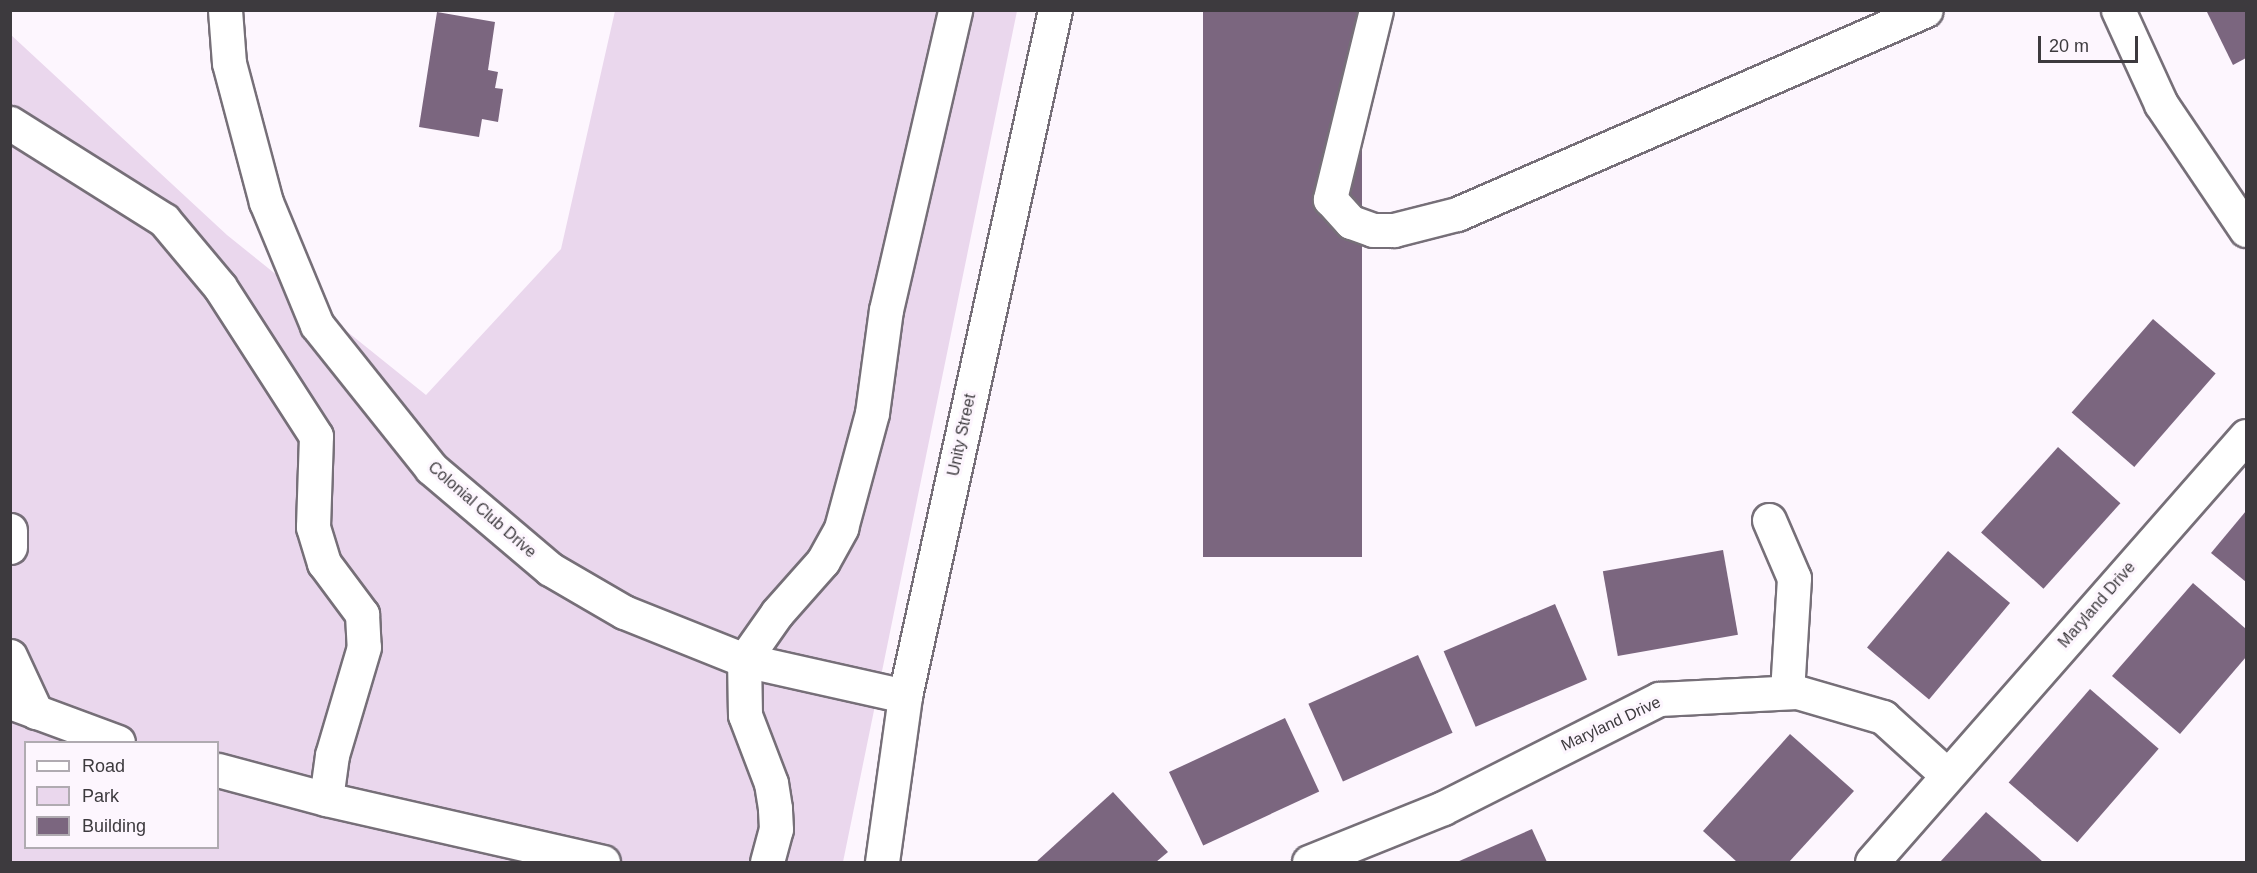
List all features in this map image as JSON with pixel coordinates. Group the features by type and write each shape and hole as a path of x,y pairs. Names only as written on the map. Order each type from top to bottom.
{"street":[{"name":"Colonial Club Drive","path":"225,10 229,63 266,202 317,325 372,398 431,468 550,569 624,612 744,660 905,696"},
{"path":"767,862 776,829 775,808 771,783 745,715 744,660 777,613 823,561 841,528 873,413 886,310 933,94 955,10"},
{"name":"Unity Street","path":"882,862 905,696 1055,10"},
{"path":"1376,10 1330,199 1351,222 1373,230 1394,230 1457,214 1926,10"},
{"path":"2118,10 2161,104 2247,230"},
{"path":"10,123 164,219 220,287 315,436 313,527 324,563 362,614 364,647 332,755 326,799"},
{"name":"Maryland Drive","path":"1872,862 2247,436"},
{"path":"1769,520 1794,578 1787,692"},
{"path":"10,530 10,547"},
{"path":"10,656 23,707 115,741"},
{"name":"Maryland Drive","path":"1310,862 1443,808 1659,699 1797,692 1883,717 1947,775"},
{"path":"219,770 326,799 603,862"}],"green space":[{"path":"615,11 1017,11 843,862 11,862 10,34 227,235 426,395 561,249"}],"building":[{"path":"1203,10 1362,10 1362,557 1203,557"},
{"path":"2206,10 2246,10 2246,58 2233,65"},
{"path":"437,12 495,22 488,70 498,72 495,88 503,89 498,122 482,119 479,137 419,127"},
{"path":"2153,319 2216,373 2134,467 2072,413"},
{"path":"2058,447 2120,503 2043,589 1981,532"},
{"path":"2246,511 2246,582 2211,553"},
{"path":"1723,550 1738,635 1618,656 1603,571"},
{"path":"1948,551 2010,603 1929,700 1867,648"},
{"path":"2193,583 2246,629 2246,657 2180,734 2112,676"},
{"path":"1555,604 1587,679 1476,727 1444,651"},
{"path":"1418,655 1453,733 1343,781 1308,704"},
{"path":"2090,689 2159,749 2077,842 2009,783"},
{"path":"1285,718 1319,791 1203,846 1169,772"},
{"path":"1790,734 1854,791 1789,862 1737,862 1703,831"},
{"path":"1113,792 1168,852 1156,862 1036,862"},
{"path":"1986,812 2043,862 1940,862"},
{"path":"1532,829 1547,862 1457,862"}]}
